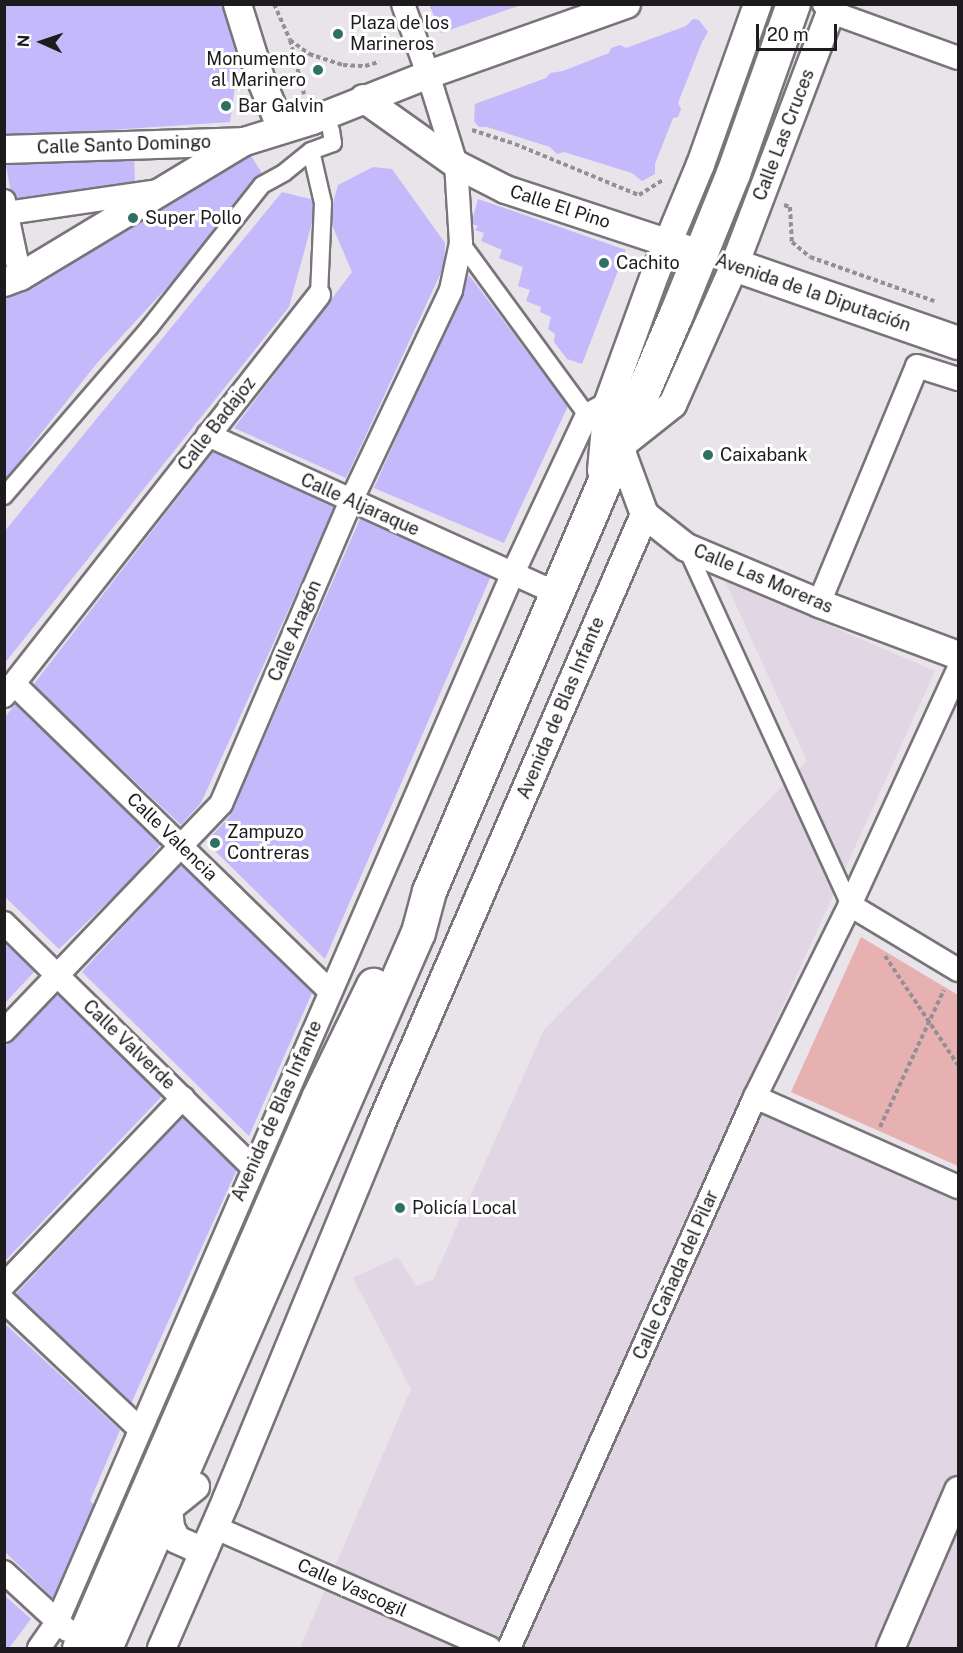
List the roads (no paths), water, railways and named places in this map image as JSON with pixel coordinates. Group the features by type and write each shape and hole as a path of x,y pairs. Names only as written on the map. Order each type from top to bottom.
{"highway":[{"name":"Calle Las Cruces","path":"700,254 733,173 794,4"},
{"name":"Avenida de Blas Infante","path":"82,1637 162,1544 168,1508 191,1473 418,932 429,891 558,594 700,254"},
{"name":"Avenida de Blas Infante","path":"82,1637 323,1088 403,925 429,891"},
{"path":"82,1637 108,1610 149,1517 168,1508 168,1472 223,1345 225,1310"}],"main road":[{"name":"Avenida de la Diputación","path":"734,266 958,343"}],"street":[{"path":"237,4 260,78 281,128"},
{"path":"403,4 424,62"},
{"path":"161,190 5,209 12,279 244,141 312,120 363,98 424,62 626,4"},
{"path":"668,243 696,173 757,4"},
{"path":"830,7 958,58"},
{"name":"Calle Las Cruces","path":"734,266 830,7"},
{"name":"Calle Aragón","path":"4,1031 221,804 351,501 451,290 461,243 456,164 424,62"},
{"path":"363,98 456,164"},
{"path":"4,496 149,328 262,185 285,172 311,151 333,143 331,130"},
{"name":"Calle Santo Domingo","path":"4,149 244,141"},
{"name":"Calle Badajoz","path":"9,690 319,295 323,203 311,151"},
{"name":"Calle El Pino","path":"456,164 505,189 668,243"},
{"path":"461,243 597,410"},
{"name":"Avenida de la Diputación","path":"668,243 734,266"},
{"name":"Avenida de Blas Infante","path":"82,1637 139,1428 513,573 597,410 668,243"},
{"name":"Avenida de Blas Infante","path":"619,446 672,404 734,266"},
{"path":"819,603 917,366 958,379"},
{"name":"Avenida de Blas Infante","path":"597,410 598,495"},
{"name":"Calle Aljaraque","path":"208,435 513,573"},
{"path":"619,446 644,514"},
{"name":"Avenida de Blas Infante","path":"161,1648 226,1499 380,1125 644,514"},
{"name":"Calle Las Moreras","path":"644,514 686,547 819,603 958,655"},
{"path":"686,547 850,905 953,976"},
{"path":"513,573 558,594"},
{"name":"Calle Cañada del Pilar","path":"509,1648 755,1097 850,905 958,670"},
{"name":"Calle Valencia","path":"9,690 182,846 330,991"},
{"name":"Calle Valverde","path":"4,923 252,1167"},
{"path":"755,1097 958,1187"},
{"path":"4,1285 183,1098"},
{"path":"4,1301 139,1428"},
{"path":"191,1473 226,1499"},
{"path":"890,1648 958,1490"},
{"path":"162,1544 209,1539"},
{"name":"Calle Vascogil","path":"209,1539 490,1648"},
{"path":"4,1572 82,1637"},
{"path":"39,1648 82,1637"}],"place":[{"name":"Plaza de los Marineros","path":"338,34"},
{"name":"Monumento al Marinero","path":"318,70"},
{"name":"Bar Galvin","path":"226,106"},
{"name":"Super Pollo","path":"133,218"},
{"name":"Cachito","path":"604,263"},
{"name":"Caixabank","path":"708,455"},
{"name":"Zampuzo Contreras","path":"215,843"},
{"name":"Policía Local","path":"400,1208"}]}
